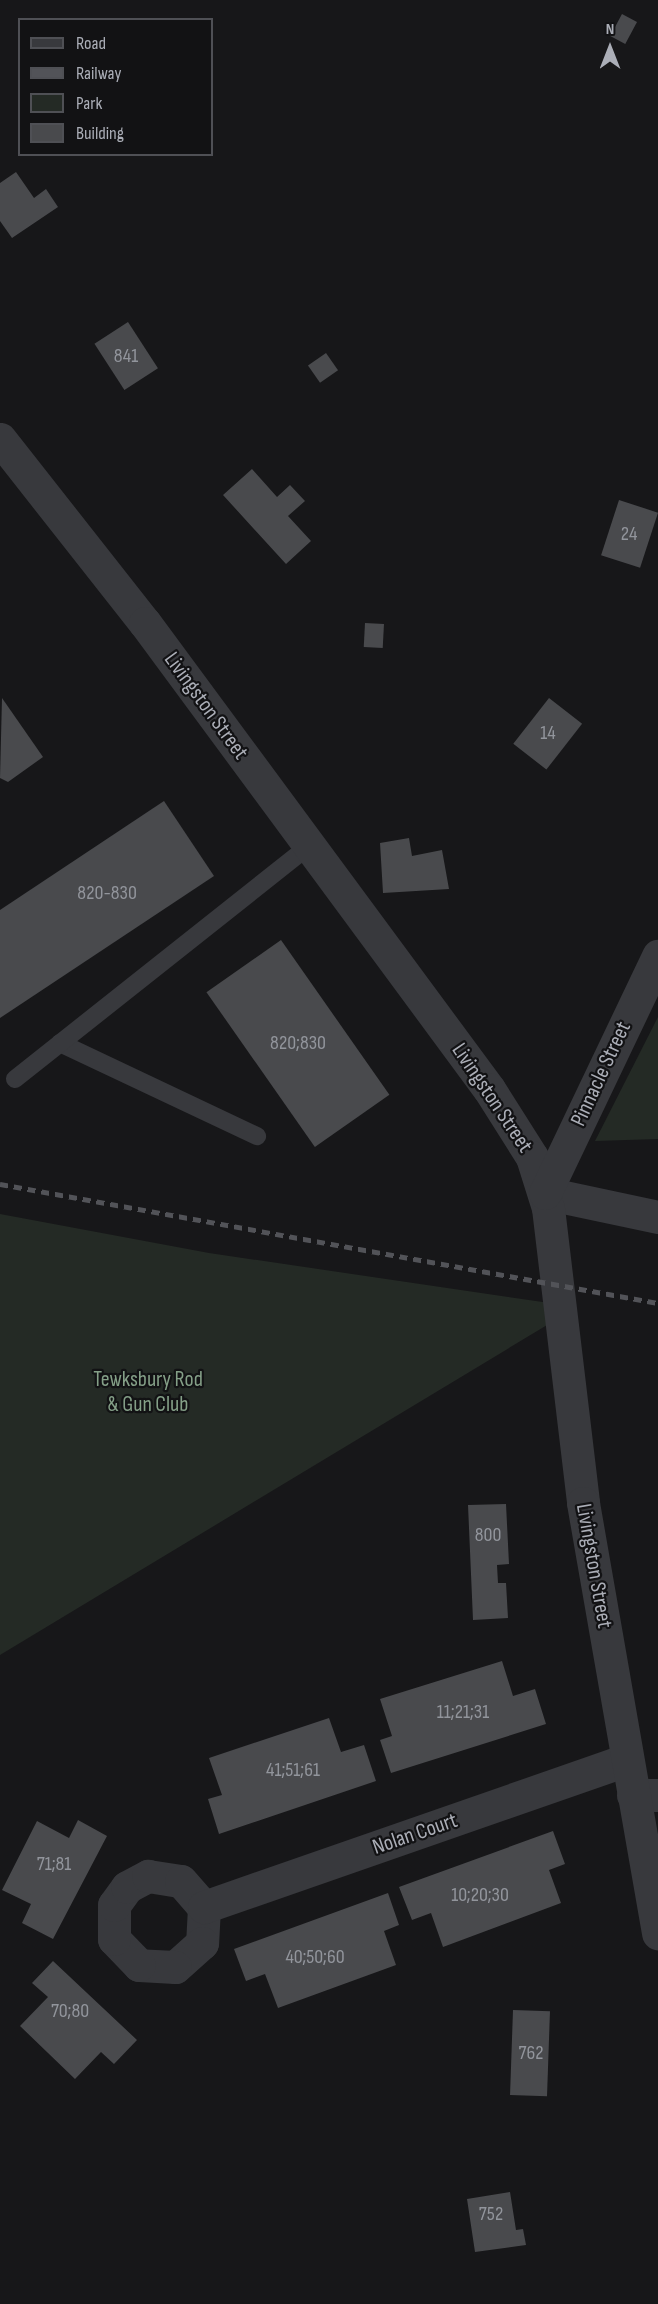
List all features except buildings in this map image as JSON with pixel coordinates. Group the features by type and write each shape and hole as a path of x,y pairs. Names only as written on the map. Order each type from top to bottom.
{"street":[{"name":"Livingston Street","path":"0,439 309,846 508,1117 532,1157 544,1193 566,1387 627,1760 646,1795 658,1934"},
{"name":"Pinnacle Street","path":"544,1193 658,956"},
{"path":"544,1193 658,1217"},
{"name":"Nolan Court","path":"204,1907 627,1760"}],"lane":[{"path":"15,1079 309,846"},
{"path":"60,1043 257,1136"}],"green space":[{"path":"658,1017 658,1139 595,1141"},
{"name":"Tewksbury Rod & Gun Club","path":"0,1214 209,1253 577,1307 0,1655"}],"railway":[{"path":"0,1184 658,1303"}]}
